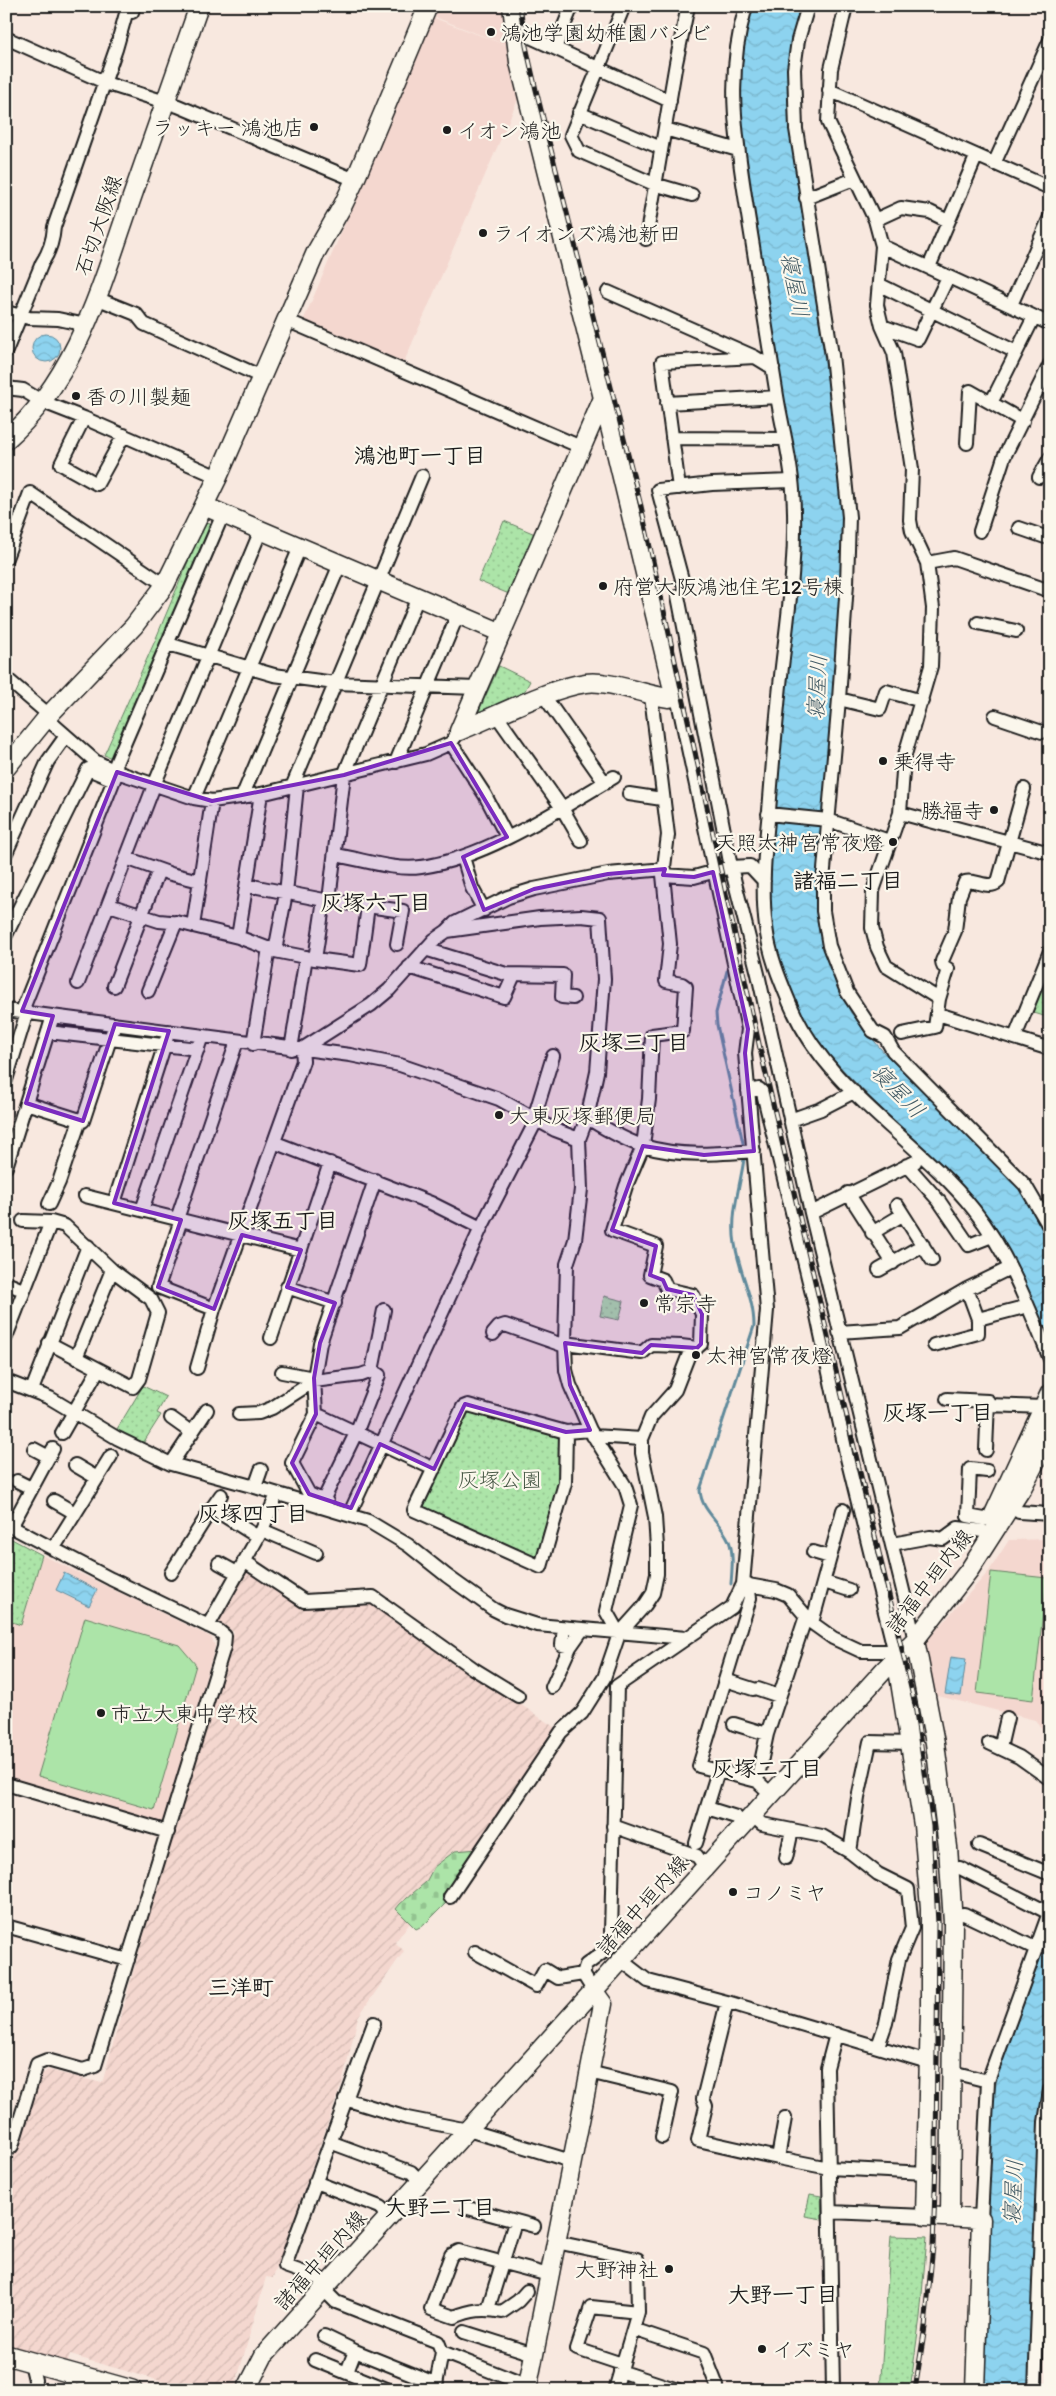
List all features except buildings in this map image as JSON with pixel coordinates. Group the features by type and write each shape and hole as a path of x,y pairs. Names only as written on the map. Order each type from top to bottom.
{"main road":[{"path":"6,2355 31,2363 71,2382 132,2390"}],"street":[{"path":"6,351 48,255 53,240 54,227 105,82 127,10 132,12 134,6"},
{"name":"石切大阪線","path":"6,440 42,402 69,361 86,325 199,6"},
{"path":"6,768 47,717 134,626 164,586 218,477 316,252 355,180 428,6"},
{"path":"512,6 520,62 674,694 679,706 748,1029 745,1053 767,1310 745,1584 750,1598 699,1766 756,1781 772,1794"},
{"path":"555,48 572,6"},
{"path":"624,6 571,135 579,151 654,184 692,195"},
{"path":"646,239 654,184 688,6"},
{"path":"746,6 735,50 732,84 738,150 792,481 794,545 793,581 783,661 764,881 766,930 777,970 806,1036 820,1056 854,1092 972,1208 992,1236 1010,1268 1050,1359"},
{"path":"808,6 798,40 794,69 794,98 806,198 832,355 849,517 847,583 839,699 826,820 822,881 825,927 834,960 847,992 873,1031 885,1037 894,1051 1025,1184 1050,1228"},
{"path":"846,6 838,32 829,90 828,122 875,220 882,246 877,305 882,326 894,353 912,469 910,520 912,531 927,563 934,608 931,666 904,758 900,812 873,891 872,920 877,947 886,966 939,999"},
{"path":"516,30 670,101"},
{"path":"6,38 105,82 165,102 355,180"},
{"path":"994,164 1050,40"},
{"path":"829,90 866,105 976,157 1050,188"},
{"path":"580,113 662,148"},
{"path":"665,129 738,150"},
{"path":"928,268 976,157"},
{"path":"806,198 854,179"},
{"path":"875,220 901,208 930,212 948,221"},
{"path":"1011,305 1050,217"},
{"path":"882,246 1050,324"},
{"path":"882,326 918,339 948,277"},
{"path":"880,285 1016,352"},
{"path":"608,292 754,357 773,368"},
{"path":"96,298 136,314 144,324 262,377"},
{"path":"6,312 29,318 58,319 86,325"},
{"path":"991,403 1034,317"},
{"path":"286,320 581,447"},
{"path":"679,488 662,362 754,357"},
{"path":"980,531 1004,457 1050,364"},
{"path":"6,388 23,390 42,402 124,435 218,477"},
{"path":"967,443 970,391 1023,421"},
{"path":"667,403 777,397"},
{"path":"455,737 603,398"},
{"path":"84,418 61,464 98,484 124,435"},
{"path":"672,438 785,439"},
{"path":"1039,477 1050,458"},
{"path":"253,1044 272,949 286,893 295,786 335,683 422,476"},
{"path":"683,582 658,490 712,484 792,481"},
{"path":"6,558 30,493 164,586"},
{"path":"204,506 502,633"},
{"path":"6,1080 24,1012 116,776 116,763 223,514"},
{"path":"1019,528 1044,537"},
{"path":"78,983 155,783 261,530"},
{"path":"194,798 300,547"},
{"path":"927,563 954,558 1050,591"},
{"path":"242,797 340,564"},
{"path":"678,596 731,868 758,974 839,1332 915,1640 935,1743 950,1869 952,1915 950,2217"},
{"path":"198,1368 214,1309 276,1143 304,1061 296,1049 311,958 327,900 335,855 344,775 418,597"},
{"path":"396,762 458,614"},
{"path":"978,623 1016,630"},
{"path":"168,644 249,668 291,678 335,683 477,688"},
{"path":"671,676 692,670"},
{"path":"6,678 66,736 116,776"},
{"path":"6,935 88,770 155,783 194,798 212,801 261,794 426,754 497,716 544,696 585,683 609,686 651,696 669,698 674,694"},
{"path":"839,699 880,709 886,691 922,701"},
{"path":"335,855 398,868 421,868 464,857 562,808 610,780 544,696"},
{"path":"450,1897 561,1732 582,1713 604,1678 619,1634 646,1605 652,1593 657,1574 654,1517 642,1453 642,1439 651,1417 675,1390 689,1354 700,1344 702,1314 693,1295 667,1289 663,1280 650,1275 656,1246 612,1230 626,1186 642,1146 649,1099 652,1035 683,1031 686,987 682,984 666,981 670,944 664,872 668,835 662,800 651,696"},
{"path":"497,716 562,808 581,841"},
{"path":"995,716 1044,732"},
{"path":"6,853 48,761 66,736"},
{"path":"455,737 507,837"},
{"path":"902,1034 935,1027 939,999 948,969 943,966 942,961 954,931 964,882 970,880 989,885 998,882 1024,789"},
{"path":"238,937 261,794"},
{"path":"629,794 662,800"},
{"path":"193,926 212,801"},
{"path":"900,812 1050,853"},
{"path":"770,814 826,820 889,841"},
{"path":"464,857 472,888 484,910"},
{"path":"126,858 200,881"},
{"path":"296,1049 371,1005 389,990 409,967 416,962 425,949 455,923 508,897 557,883 608,874 664,872 694,877 731,868 750,866 764,881"},
{"path":"114,986 160,870"},
{"path":"247,885 327,900 403,911 397,944"},
{"path":"109,905 160,921 176,922 238,937 272,949 311,958 360,965 368,906"},
{"path":"447,931 540,918 581,916 600,918 609,939 597,1072 587,1118 579,1139 581,1189 575,1240 567,1264 565,1344 566,1370 570,1385 591,1433 625,1486 631,1505 606,1611 619,1634"},
{"path":"148,991 176,922"},
{"path":"425,949 506,974 563,975 562,997 573,998"},
{"path":"1014,1037 1034,985 1050,951"},
{"path":"409,967 504,997 514,975"},
{"path":"758,974 777,970"},
{"path":"6,1010 400,1065 500,1098 555,1130 579,1139"},
{"path":"938,1014 1050,1049"},
{"path":"6,1167 53,1016"},
{"path":"26,1103 83,1121 115,1024"},
{"path":"48,1032 198,1049"},
{"path":"114,1203 169,1032"},
{"path":"142,1210 202,1036"},
{"path":"214,1309 158,1287 237,1041"},
{"path":"350,1512 481,1228 536,1119 553,1056"},
{"path":"748,1091 760,1089 764,1093 815,1306 847,1458 895,1654 911,1743 923,1825 930,1908 925,2216"},
{"path":"790,1120 821,1109 854,1092"},
{"path":"587,1118 620,1137 642,1146 665,1151 704,1155 754,1151"},
{"path":"49,1204 59,1182 80,1120"},
{"path":"276,1143 376,1180 431,1203 481,1228"},
{"path":"811,1213 848,1193 924,1159"},
{"path":"270,1338 330,1163"},
{"path":"907,1165 939,1201 969,1246 992,1236"},
{"path":"322,1504 309,1494 292,1463 316,1414 314,1380 320,1342 376,1180"},
{"path":"848,1193 893,1263"},
{"path":"84,1196 301,1250"},
{"path":"872,1233 899,1210 932,1260"},
{"path":"23,1221 51,1222 65,1226 112,1270 151,1299 158,1313 139,1378 133,1387 49,1343"},
{"path":"6,1337 51,1222"},
{"path":"879,1270 923,1245"},
{"path":"32,1390 88,1246"},
{"path":"839,1332 900,1328 967,1289 1010,1268"},
{"path":"76,1358 112,1270"},
{"path":"6,1283 24,1290"},
{"path":"287,1287 335,1303"},
{"path":"934,1345 978,1333 978,1319 967,1289"},
{"path":"978,1319 1028,1306"},
{"path":"372,1371 384,1310"},
{"path":"493,1334 499,1327 505,1325 565,1344 642,1353 651,1345 697,1348"},
{"path":"62,1432 98,1370"},
{"path":"282,1372 314,1380 361,1375 372,1371 379,1375 356,1433 322,1504"},
{"path":"239,1414 258,1413 272,1408 314,1380"},
{"path":"6,1381 32,1390 117,1438 171,1464 277,1494 350,1512 408,1545 493,1610 537,1625 619,1634 686,1638"},
{"path":"947,1400 988,1401 986,1450"},
{"path":"988,1405 1046,1400"},
{"path":"937,1611 961,1564 987,1525 1046,1400"},
{"path":"566,1432 565,1483 541,1567 414,1510 463,1407 468,1405 566,1432 642,1439"},
{"path":"171,1464 208,1410"},
{"path":"316,1414 434,1468"},
{"path":"171,1418 192,1433"},
{"name":"諸福中垣内線","path":"246,2390 264,2355 749,1821 895,1654 915,1640 974,1562 1022,1488 1050,1434"},
{"path":"6,2152 12,2146 37,2064 47,2060 83,2070 95,2066 224,1647 225,1636 9,1525 51,1453 34,1449"},
{"path":"937,1611 962,1590 986,1563 1042,1475 1050,1455"},
{"path":"54,1549 111,1456"},
{"path":"75,1465 97,1478"},
{"path":"987,1471 970,1469 968,1516 987,1525"},
{"path":"255,1487 261,1470"},
{"path":"18,1481 31,1488"},
{"path":"208,1626 260,1533 277,1494"},
{"path":"171,1574 221,1495"},
{"path":"54,1501 75,1513"},
{"path":"212,1508 260,1533 316,1553"},
{"path":"756,1781 767,1734 824,1582 842,1510"},
{"path":"1019,1512 1050,1514"},
{"path":"892,1544 930,1537 943,1540 958,1528 987,1525"},
{"path":"813,1552 830,1557"},
{"path":"244,1561 304,1601 373,1597 474,1669 494,1673 518,1696"},
{"path":"219,1563 237,1573"},
{"path":"824,1582 849,1590"},
{"path":"745,1584 776,1590 788,1595 809,1620 833,1638 861,1651 895,1654"},
{"path":"617,1686 732,1607 745,1584"},
{"path":"564,1628 562,1645 570,1647"},
{"path":"552,1687 570,1647 582,1630"},
{"path":"604,1678 617,1686"},
{"path":"726,1680 780,1696"},
{"path":"583,1974 586,1965 610,1947 617,1686"},
{"path":"1007,1718 994,1746 1019,1757 1050,1779"},
{"path":"734,1724 767,1734"},
{"path":"850,1852 858,1798 870,1742 911,1743"},
{"path":"696,1843 718,1771"},
{"path":"6,1784 168,1832"},
{"path":"707,1808 749,1821 822,1836 850,1852 878,1874 908,1889 912,1928 899,1959 886,2023 878,2046"},
{"path":"614,1826 697,1856 706,1868"},
{"path":"786,1858 792,1830"},
{"path":"979,1845 1050,1874"},
{"path":"950,1869 960,1868 1049,1912 988,2081 975,2390"},
{"path":"952,1915 964,1914 1035,1948"},
{"path":"6,1926 128,1960"},
{"path":"475,1952 536,1986 545,1970 558,1978 583,1974"},
{"path":"622,1961 648,1981 727,2002 928,2062"},
{"path":"442,2352 529,2388 571,2161 603,2004 583,1974"},
{"path":"727,2002 703,2100 706,2106 698,2140 829,2168 926,2172"},
{"path":"324,2336 436,2387 442,2352 438,2342 336,2302 319,2278 285,2266 374,2023"},
{"path":"833,2390 827,2068 836,2034"},
{"path":"589,2072 672,2092 662,2137"},
{"path":"952,2072 988,2081"},
{"path":"1035,2390 1045,2122 1050,2090"},
{"path":"345,2099 407,2118 468,2130 571,2161"},
{"path":"778,2158 785,2118"},
{"path":"330,2142 411,2172 421,2182"},
{"path":"315,2182 380,2207 390,2216"},
{"path":"468,2208 534,2226"},
{"path":"830,2212 981,2219"},
{"path":"488,2309 515,2222"},
{"path":"556,2242 637,2259 638,2312 615,2390"},
{"path":"527,2291 518,2301 502,2312 488,2309 468,2311 454,2318 431,2309 451,2255 459,2251 502,2264 550,2275"},
{"path":"638,2312 591,2306 578,2349 678,2390"},
{"path":"633,2329 704,2352 717,2386 716,2390"},
{"path":"464,2332 534,2354"},
{"path":"347,2372 355,2351"},
{"path":"315,2360 389,2390"},
{"path":"31,2363 35,2380 34,2390"}],"highlighted area":[{"path":"451,743 507,837 463,857 484,910 534,889 608,874 665,869 663,875 694,877 713,872 748,1029 745,1053 754,1151 704,1155 643,1146 612,1230 656,1246 650,1275 663,1280 667,1289 693,1295 702,1314 701,1344 697,1348 651,1345 642,1353 565,1343 570,1385 590,1430 566,1432 465,1404 434,1469 380,1444 351,1508 309,1494 292,1463 316,1414 314,1378 320,1343 335,1303 287,1287 301,1250 242,1235 214,1309 158,1287 181,1220 114,1203 169,1031 115,1024 83,1121 26,1103 53,1016 22,1011 117,772 212,801 344,775"}],"shaded area":[{"name":"鴻池学園幼稚園バンビ","path":"438,6 505,6 511,47 435,17"},
{"path":"434,18 513,48 522,90 404,362 303,321"},
{"path":"1050,1539 1050,1738 1035,1720 934,1695 924,1644 989,1571 1009,1540"},
{"name":"市立大東中学校","path":"42,1555 211,1637 215,1646 165,1820 160,1824 6,1780 6,1620 21,1625"},
{"path":"244,1568 305,1606 370,1603 557,1729 478,1849 434,1867 426,1882 396,1909 410,1923 395,1942 404,1951 358,2017 343,2080 273,2278 266,2277 234,2390 192,2390 70,2355 67,2364 6,2348 6,2161 17,2148 42,2074 48,2070 102,2083 161,1874 234,1632 216,1621"}],"green space":[{"path":"205,521 214,525 115,759 104,755 154,643"},
{"path":"504,521 535,534 509,594 478,581"},
{"path":"499,666 530,681 523,694 480,714 478,713"},
{"path":"1050,960 1050,1018 1028,1011"},
{"path":"604,1296 624,1301 619,1320 600,1316"},
{"path":"143,1386 166,1397 157,1413 161,1415 140,1448 114,1434"},
{"name":"灰塚公園","path":"464,1410 563,1434 561,1482 539,1563 421,1508"},
{"path":"6,1536 42,1555 21,1625 6,1620"},
{"path":"991,1572 1047,1578 1033,1700 977,1693"},
{"path":"85,1617 179,1645 196,1665 154,1810 38,1776"},
{"path":"478,1849 483,1856 481,1864 454,1901 449,1900 424,1925 416,1929 396,1909 426,1882 434,1867 455,1851"},
{"path":"810,2194 821,2196 822,2219 805,2216"},
{"path":"891,2236 927,2237 920,2317 910,2390 880,2390"}],"water":[{"name":"寝屋川","path":"752,6 803,6 791,55 788,104 843,489 844,525 834,692 815,889 822,942 837,985 851,1013 885,1054 1015,1182 1027,1200 1050,1247 1050,1351 974,1205 823,1049 800,1011 783,970 777,948 770,904 769,882 795,593 795,479 738,97 741,47"},
{"path":"46,334 56,338 60,348 56,358 46,362 36,358 32,348 36,338"},
{"path":"64,1573 97,1590 89,1606 56,1590"},
{"path":"951,1657 966,1659 961,1696 945,1694"},
{"name":"寝屋川","path":"1050,1932 1050,2068 1043,2094 1039,2122 1029,2390 981,2390 985,2230 992,2105 998,2074"}],"waterway":[{"path":"727,971 716,1013 717,1025 743,1143"},
{"path":"731,1584 731,1546 704,1504 700,1490 754,1326 752,1305 737,1254 734,1233 735,1212 744,1159"}],"railway":[{"path":"520,6 526,46 536,90 641,506 761,1053 915,1705 933,1826 938,1924 936,2161 933,2246 925,2327 915,2390"}],"place":[{"name":"鴻池学園幼稚園バンビ","path":"491,32"},
{"name":"ラッキー 鴻池店","path":"314,127"},
{"name":"イオン鴻池","path":"447,130"},
{"name":"ライオンズ鴻池新田","path":"483,233"},
{"name":"香の川製麺","path":"76,396"},
{"name":"府営大阪鴻池住宅12号棟","path":"603,586"},
{"name":"乗得寺","path":"883,761"},
{"name":"勝福寺","path":"994,810"},
{"name":"天照太神宮常夜燈","path":"893,842"},
{"name":"大東灰塚郵便局","path":"499,1115"},
{"name":"常宗寺","path":"644,1303"},
{"name":"太神宮常夜燈","path":"696,1355"},
{"name":"市立大東中学校","path":"101,1713"},
{"name":"コノミヤ","path":"733,1892"},
{"name":"大野神社","path":"669,2269"},
{"name":"イズミヤ","path":"762,2349"}],"district":[{"name":"鴻池町一丁目","path":"420,455"},
{"name":"諸福二丁目","path":"848,880"},
{"name":"灰塚六丁目","path":"376,902"},
{"name":"灰塚三丁目","path":"634,1042"},
{"name":"灰塚五丁目","path":"283,1220"},
{"name":"灰塚一丁目","path":"938,1412"},
{"name":"灰塚四丁目","path":"253,1513"},
{"name":"灰塚二丁目","path":"767,1768"},
{"name":"三洋町","path":"241,1987"},
{"name":"大野二丁目","path":"440,2207"},
{"name":"大野一丁目","path":"783,2294"}]}
